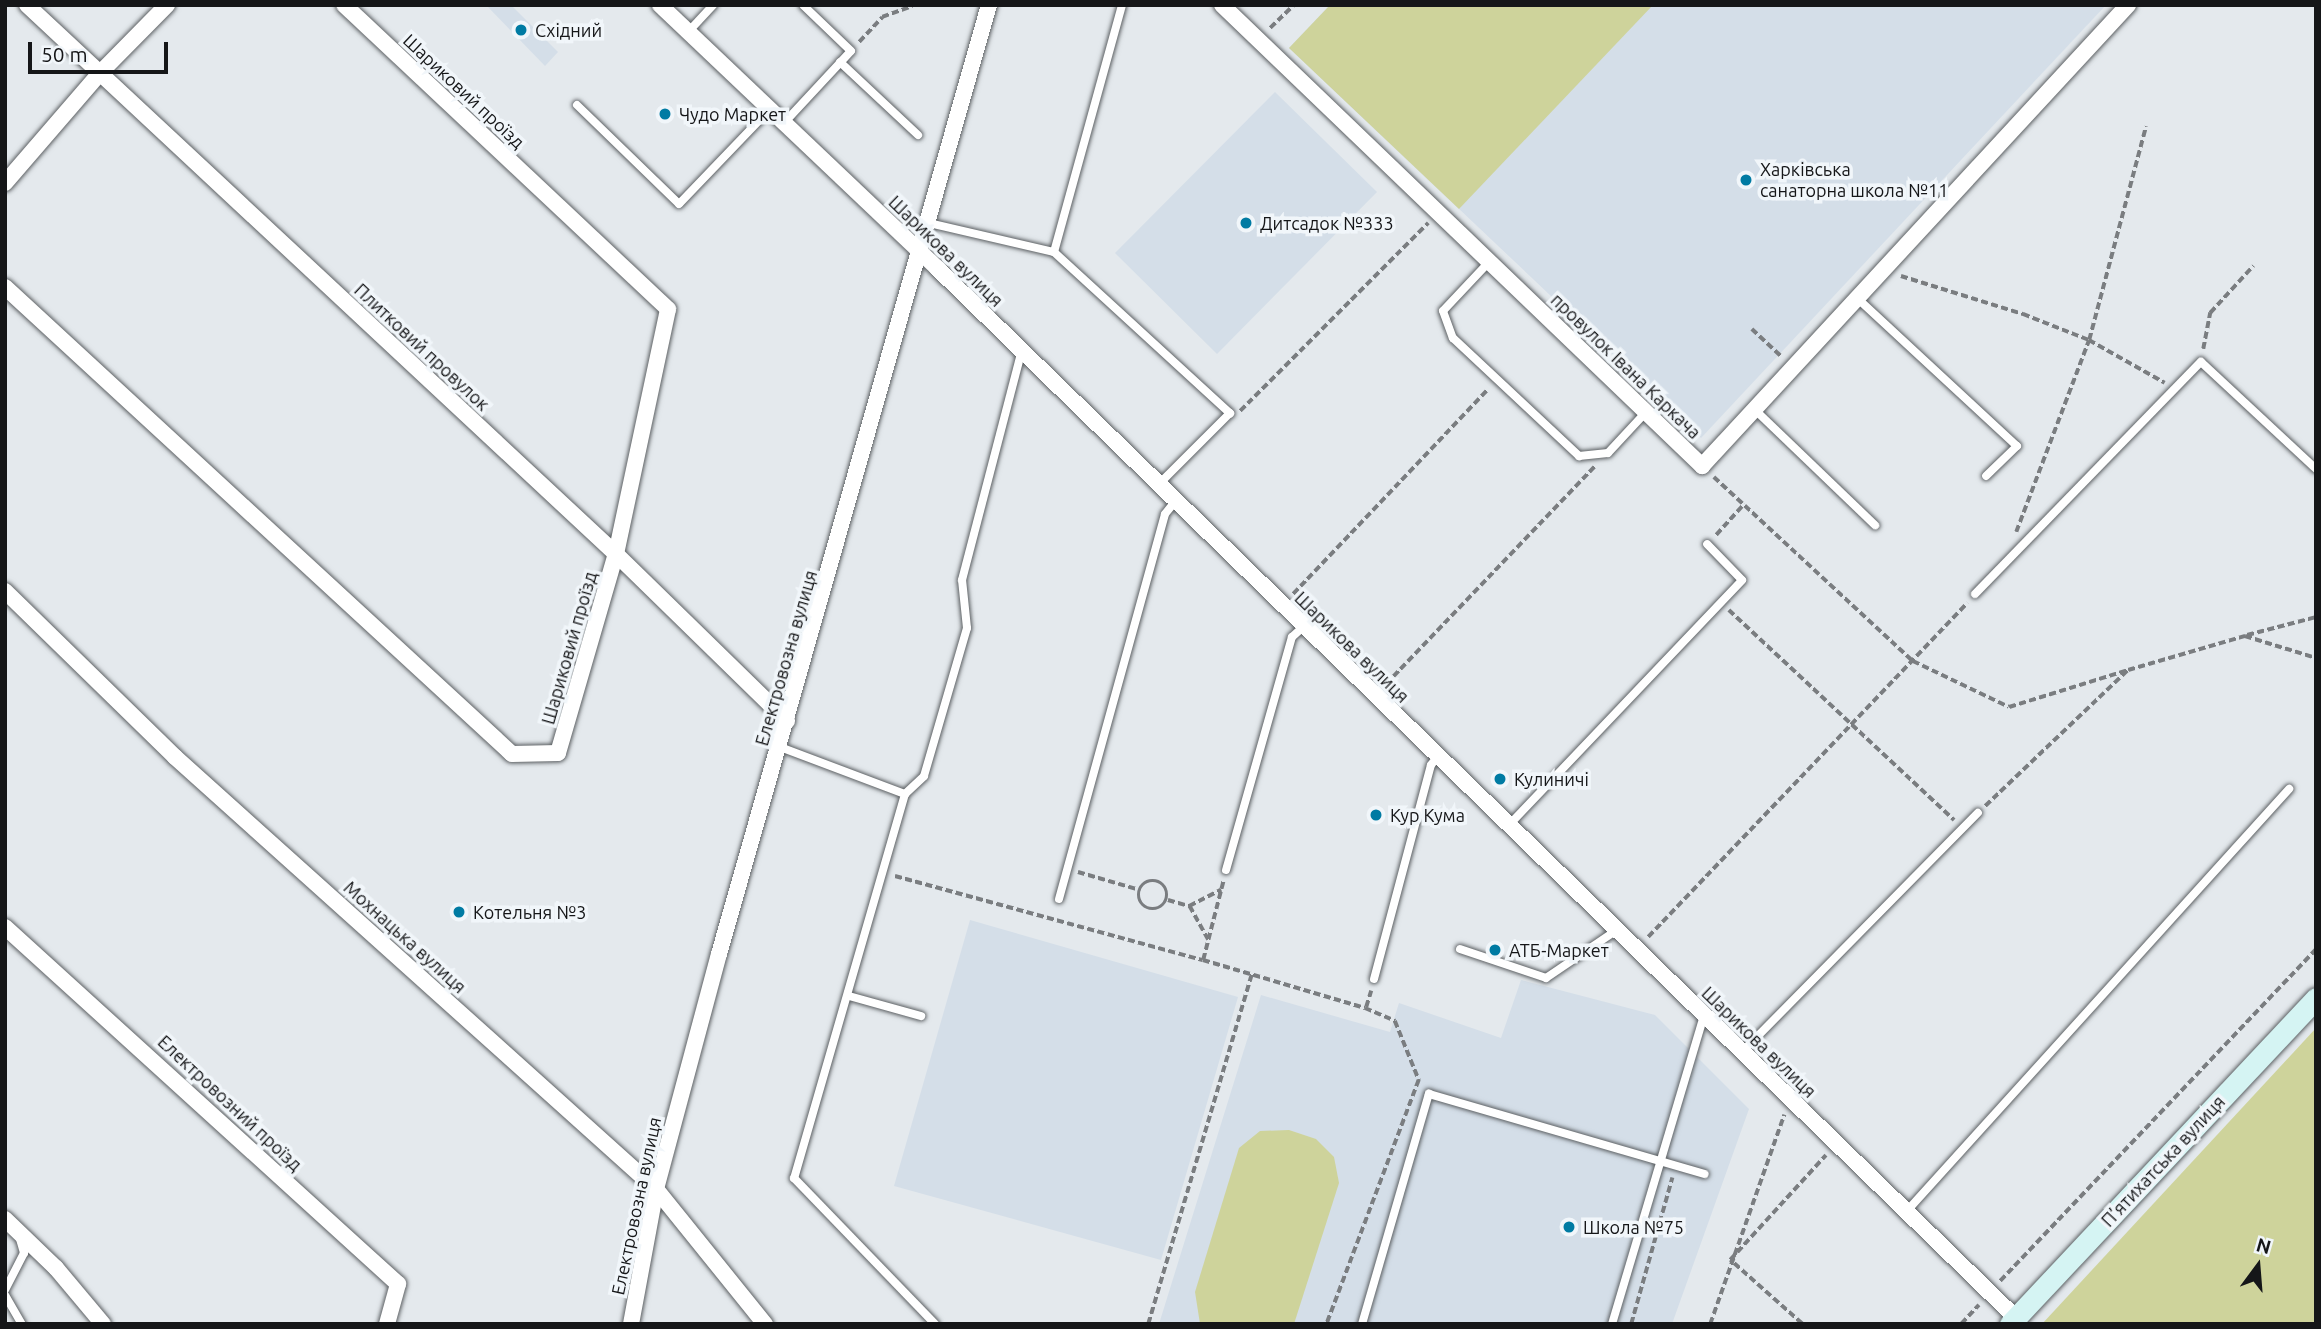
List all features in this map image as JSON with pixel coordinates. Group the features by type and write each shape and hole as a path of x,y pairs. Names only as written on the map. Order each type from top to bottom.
{"street":[{"name":"Плитковий провулок","path":"27,5 616,554 788,721"},
{"path":"5,183 99,74 167,5"},
{"name":"Шариковий проїзд","path":"5,287 512,754 558,753 616,554 668,309 344,5"},
{"name":"Шарикова вулиця","path":"660,5 1022,350 1174,503 1990,1293 2013,1321"},
{"name":"Електровозна вулиця","path":"631,1324 656,1189 922,253 989,5"},
{"name":"провулок Івана Каркача","path":"1222,5 1702,466 2128,5"},
{"name":"Мохнацька вулиця","path":"5,591 175,757 656,1189 765,1324"},
{"name":"Електровозний проїзд","path":"7,923 398,1284 387,1324"},
{"name":"П’ятихатська вулиця","path":"2013,1321 2316,998"},
{"path":"11,1225 103,1324"}],"lane":[{"path":"688,32 713,5"},
{"path":"784,123 851,51 803,5"},
{"path":"1054,252 1122,5"},
{"path":"841,62 918,135"},
{"path":"577,105 679,204 770,109"},
{"path":"929,223 1054,252 1230,413 1157,486"},
{"path":"1489,262 1443,311 1453,338 1579,456 1608,453 1646,412"},
{"path":"1857,298 2017,446 1986,476"},
{"path":"935,1324 794,1178 885,874 905,794 924,776 967,628 962,580 1022,350"},
{"path":"1975,594 2201,362 2316,468"},
{"path":"1754,409 1875,525"},
{"path":"1059,899 1164,514 1174,503"},
{"path":"1509,825 1742,580 1707,544"},
{"path":"1226,870 1292,637 1303,627"},
{"path":"780,747 905,794"},
{"path":"1374,979 1431,765 1438,756"},
{"path":"1906,1212 2289,789"},
{"path":"1742,1052 1978,813"},
{"path":"1460,949 1546,978 1617,930"},
{"path":"849,996 921,1016"},
{"path":"1612,1324 1704,1015"},
{"path":"1362,1324 1429,1094 1705,1174"},
{"path":"5,1290 24,1254 11,1225"},
{"path":"5,1295 22,1324"}],"path":[{"path":"1258,40 1294,5"},
{"path":"851,51 882,17 912,6"},
{"path":"2004,563 2089,340 2146,125"},
{"path":"1237,415 1438,213"},
{"path":"2201,362 2210,313 2253,266"},
{"path":"1882,271 2023,314 2089,340 2173,388"},
{"path":"1752,328 1794,366"},
{"path":"1289,598 1498,380"},
{"path":"1382,688 1608,453"},
{"path":"1702,466 1913,661 2009,707 2316,617"},
{"path":"1707,544 1744,504"},
{"path":"1644,941 1975,594"},
{"path":"1721,603 1963,828"},
{"path":"2245,636 2316,658"},
{"path":"1978,813 2128,670"},
{"path":"1067,869 1140,890"},
{"path":"1203,960 1226,870"},
{"path":"885,874 1252,974 1365,1008 1395,1021 1419,1080 1327,1324"},
{"path":"1167,899 1162,906 1149,909 1142,903 1140,890 1146,883 1160,882 1167,899 1189,906 1208,941"},
{"path":"1189,906 1221,890"},
{"path":"1961,1324 2316,949"},
{"path":"1148,1324 1252,974"},
{"path":"1365,1008 1374,979"},
{"path":"1710,1324 1730,1260 1788,1103"},
{"path":"1730,1260 1826,1155"},
{"path":"1631,1324 1676,1166"},
{"path":"1730,1260 1802,1324"}],"shaded area":[{"name":"Східний","path":"486,5 511,5 558,52 545,66"},
{"path":"1330,5 2106,5 1701,438 1289,48"},
{"name":"Дитсадок №333","path":"1275,92 1377,192 1217,354 1115,253"},
{"path":"970,920 1238,997 1161,1260 894,1186"},
{"path":"1521,980 1655,1015 1749,1109 1672,1324 1159,1324 1261,995 1390,1032 1399,1003 1501,1038"}],"green space":[{"path":"1330,5 1653,5 1459,209 1289,48"},
{"path":"2316,1028 2316,1324 2042,1324"},
{"path":"1289,1130 1316,1139 1334,1157 1339,1183 1294,1324 1200,1324 1195,1292 1239,1148 1260,1131"}],"place":[{"name":"Східний","path":"521,30"},
{"name":"Чудо Маркет","path":"665,114"},
{"name":"Харківська санаторна школа №11","path":"1746,180"},
{"name":"Дитсадок №333","path":"1246,223"},
{"name":"Кулиничі","path":"1500,779"},
{"name":"Кур Кума","path":"1376,815"},
{"name":"Котельня №3","path":"459,912"},
{"name":"АТБ-Маркет","path":"1495,950"},
{"name":"Школа №75","path":"1569,1227"}]}
